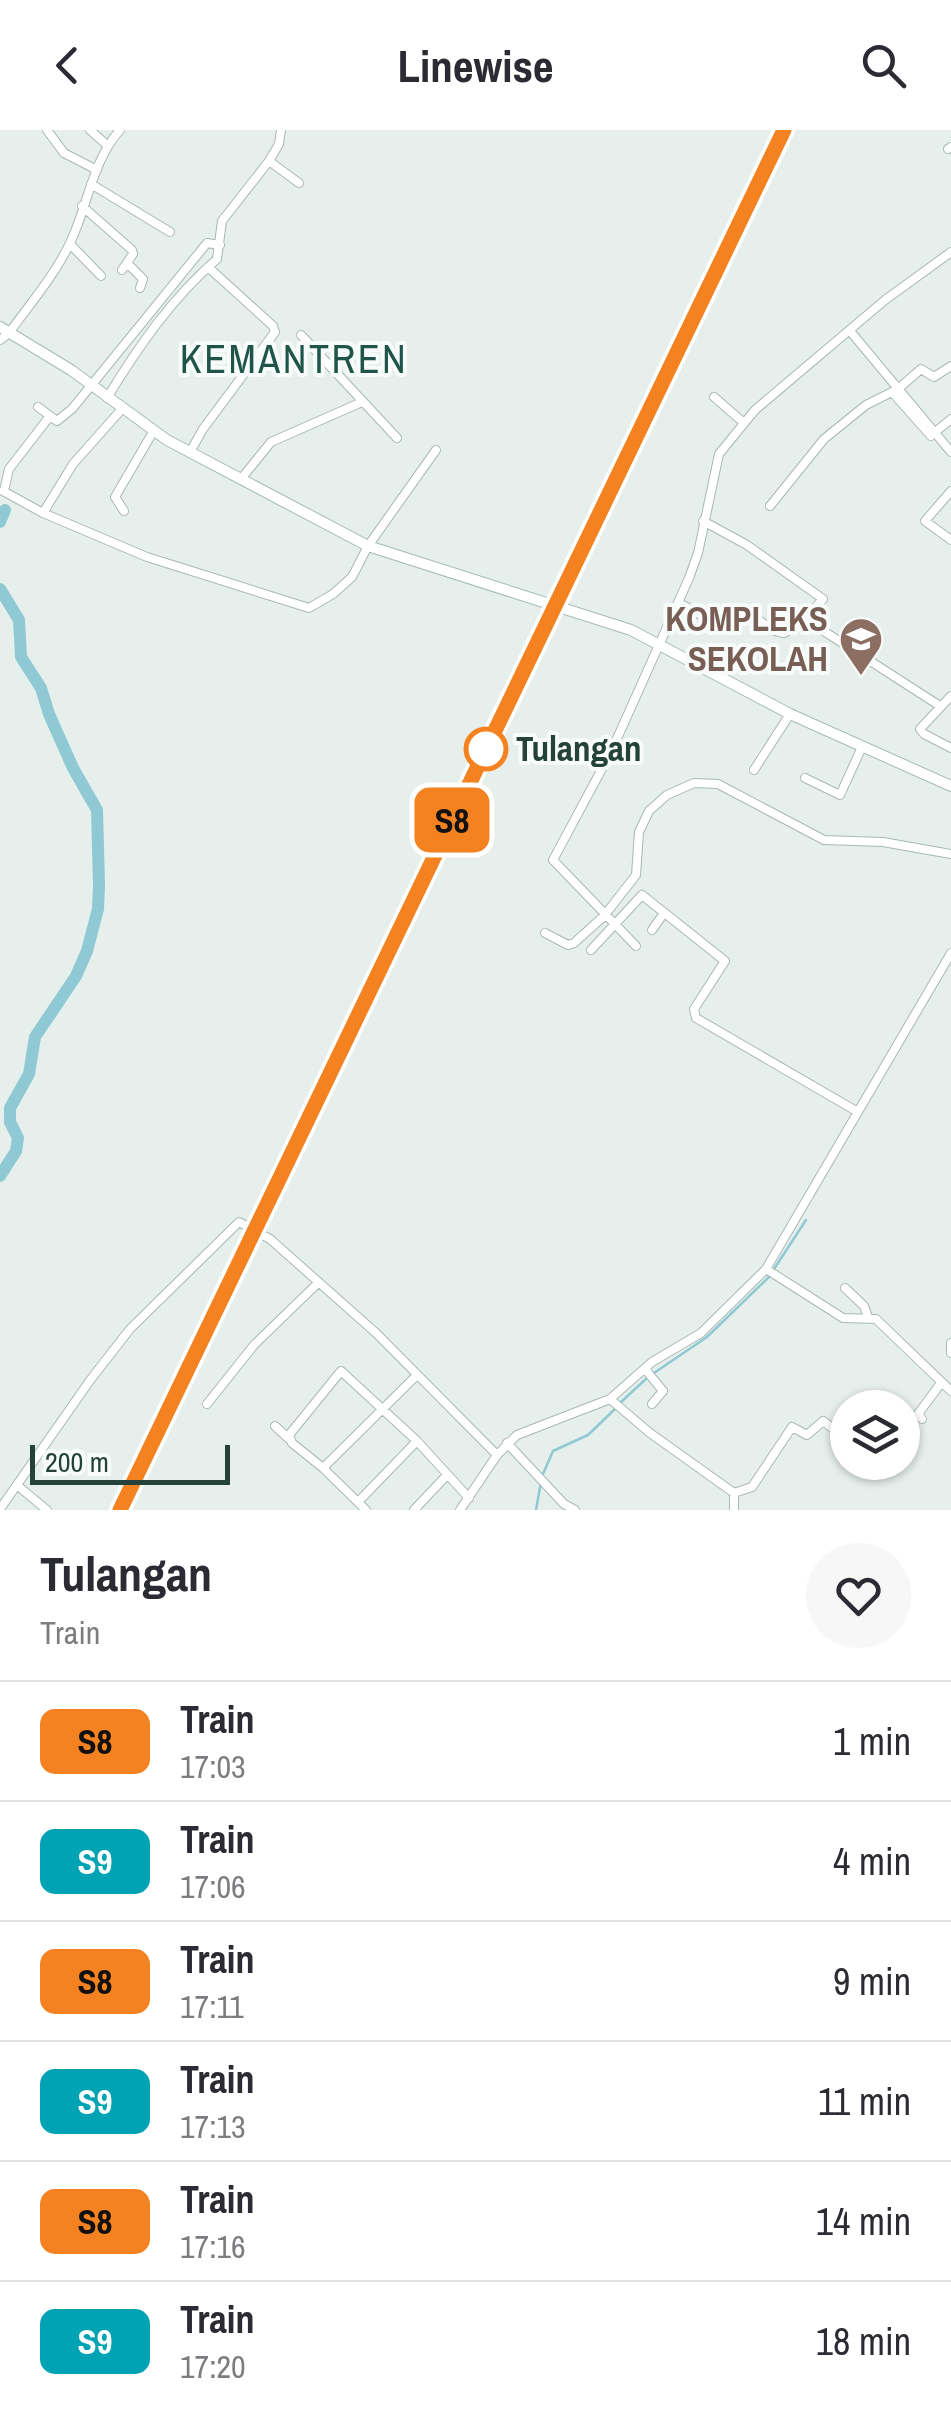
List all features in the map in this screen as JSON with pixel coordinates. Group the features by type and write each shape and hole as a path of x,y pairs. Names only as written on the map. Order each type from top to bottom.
{"street":[{"path":"47,130 64,153 97,170"},
{"path":"90,130 108,146"},
{"path":"120,130 97,170 70,244 3,333 100,392 154,432 368,546 598,619 661,646 790,714 951,786"},
{"path":"38,407 60,420 100,392 174,291 215,244 222,221 268,161 279,144 281,130"},
{"path":"268,161 299,183"},
{"path":"92,184 170,232"},
{"path":"82,206 132,250 124,266 143,278 140,288"},
{"path":"70,244 101,276"},
{"path":"174,291 193,271 208,267 220,256 215,244"},
{"path":"636,946 608,921 554,859 610,752 679,604 698,553 717,458 744,423 885,300 951,252"},
{"path":"190,452 275,332 208,267"},
{"path":"850,330 895,391 951,455"},
{"path":"301,335 397,438"},
{"path":"100,392 135,344"},
{"path":"770,506 824,438 866,405 895,391 922,368 934,377 951,366"},
{"path":"714,397 744,423"},
{"path":"241,480 271,442 362,402"},
{"path":"43,513 73,464 122,410"},
{"path":"50,416 8,473 2,491 43,513 147,557 173,562 308,608 352,578 368,546 436,450"},
{"path":"933,435 951,419"},
{"path":"124,511 115,497 154,432"},
{"path":"951,491 925,521 951,540"},
{"path":"703,520 726,531 822,598 806,619 788,632 779,633 746,612"},
{"path":"679,604 721,626"},
{"path":"806,619 940,706"},
{"path":"951,696 920,730 951,748"},
{"path":"754,770 790,714"},
{"path":"834,806 862,747"},
{"path":"805,778 840,795"},
{"path":"591,950 636,875 639,832 649,811 667,795 694,783 718,784 818,838 883,842 951,854"},
{"path":"545,933 568,945 574,943 640,895 725,961 694,1009 696,1018 858,1112"},
{"path":"652,930 664,913"},
{"path":"460,1510 507,1443 523,1432 615,1404 770,1271 951,953"},
{"path":"0,1509 130,1328 235,1225 244,1222 270,1239 376,1333 497,1455"},
{"path":"770,1271 843,1318 876,1319 951,1391"},
{"path":"207,1404 254,1346 318,1283"},
{"path":"845,1288 864,1306 868,1317"},
{"path":"951,1343 951,1353"},
{"path":"289,1439 341,1371 416,1441 468,1498"},
{"path":"649,1373 663,1391 652,1404"},
{"path":"323,1468 417,1375"},
{"path":"922,1420 917,1412 941,1383"},
{"path":"615,1404 734,1493"},
{"path":"734,1493 752,1487 792,1427 807,1435 824,1420 830,1425"},
{"path":"275,1426 366,1510"},
{"path":"358,1502 416,1441"},
{"path":"507,1443 564,1504 576,1510"},
{"path":"414,1510 447,1475"},
{"path":"18,1486 47,1510"},
{"path":"734,1493 734,1510"}],"waterway":[{"path":"0,522 5,510"},
{"path":"0,589 19,620 21,657 41,688 73,768 97,810 99,885 98,909 87,951 76,976 35,1037 29,1074 10,1108 10,1122 18,1138 16,1151 0,1176"},
{"path":"774,1269 806,1220"},
{"path":"654,1373 707,1337 770,1276"},
{"path":"620,1403 647,1378"},
{"path":"543,1474 553,1451 588,1435 615,1409"},
{"path":"536,1510 541,1482"}],"railway":[{"path":"497,727 784,130"},
{"path":"120,1510 475,772"}],"train":[{"name":"S8","path":"120,1510 784,130"}],"place":[{"name":"KOMPLEKS SEKOLAH","path":"861,677"},
{"name":"Tulangan","path":"486,749"}],"district":[{"name":"KEMANTREN","path":"294,359"}]}
